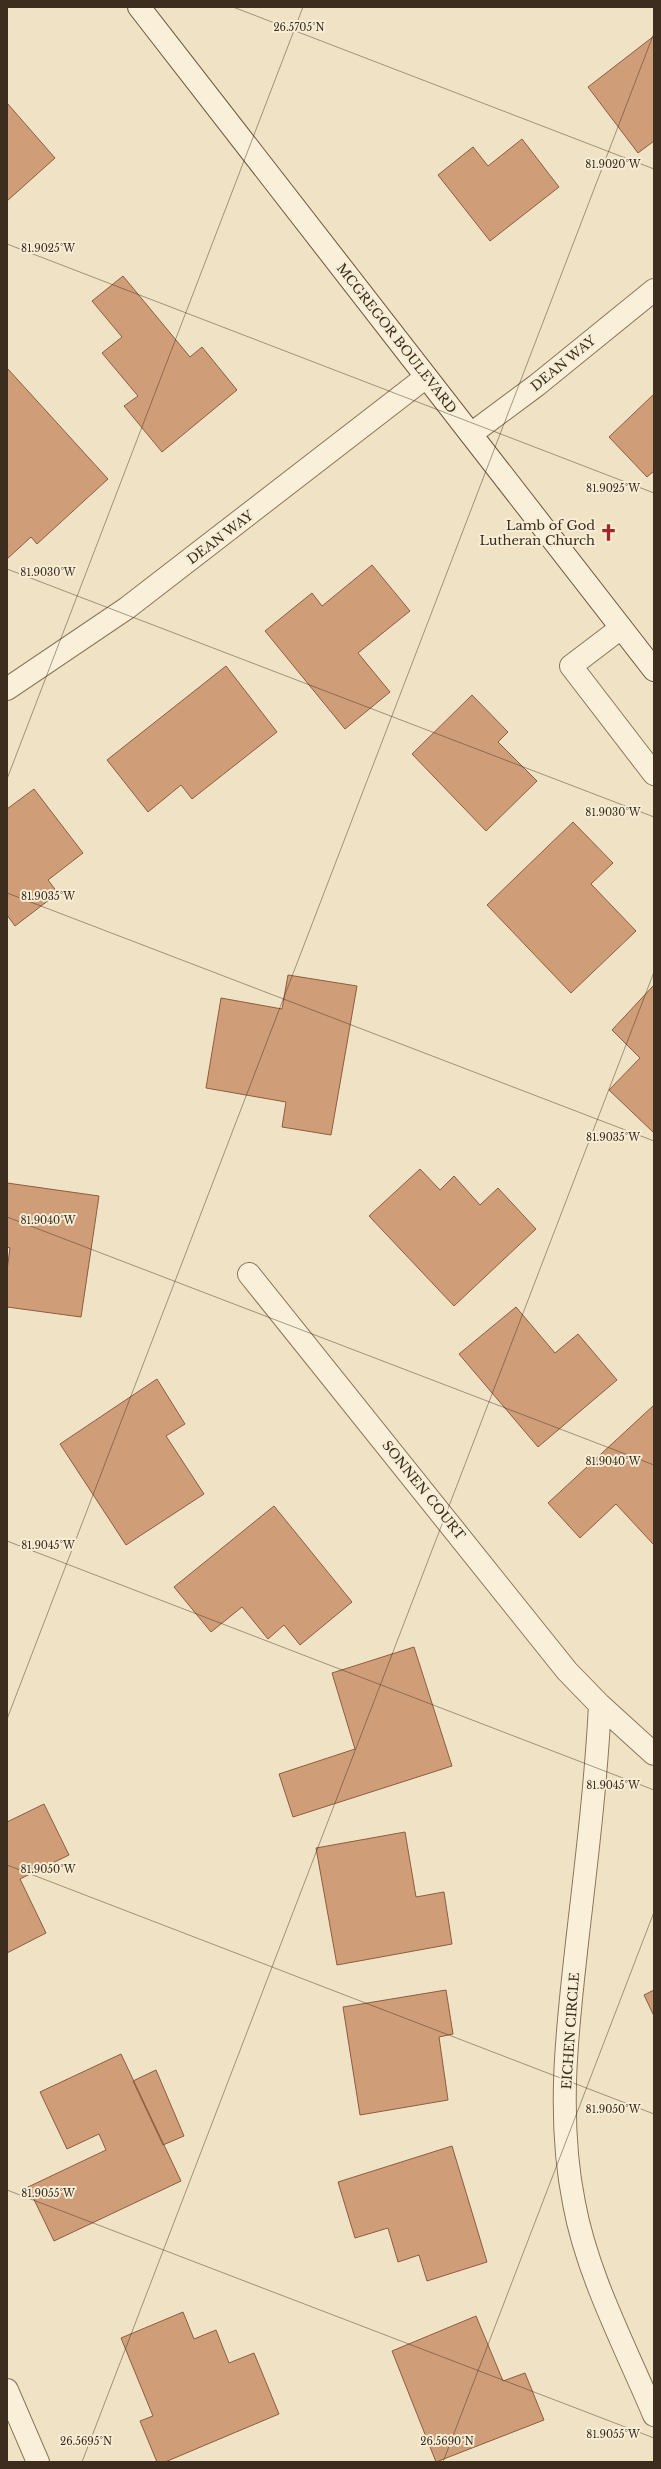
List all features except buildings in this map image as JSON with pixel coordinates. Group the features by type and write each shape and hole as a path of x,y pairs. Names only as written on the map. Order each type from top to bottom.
{"street":[{"name":"MCGREGOR BOULEVARD","path":"139,7 654,670"},
{"name":"DEAN WAY","path":"471,434 537,386 654,290"},
{"name":"DEAN WAY","path":"7,689 127,608 426,377"},
{"path":"621,628 571,666 654,774"},
{"name":"SONNEN COURT","path":"249,1274 509,1596 536,1634 600,1705"},
{"path":"600,1705 654,1754"},
{"name":"EICHEN CIRCLE","path":"600,1705 596,1781 568,2019 564,2114 567,2162 574,2205 588,2253 654,2415"},
{"path":"7,2390 38,2462"}],"place":[{"name":"Lamb of God Lutheran Church","path":"608,532"}]}
